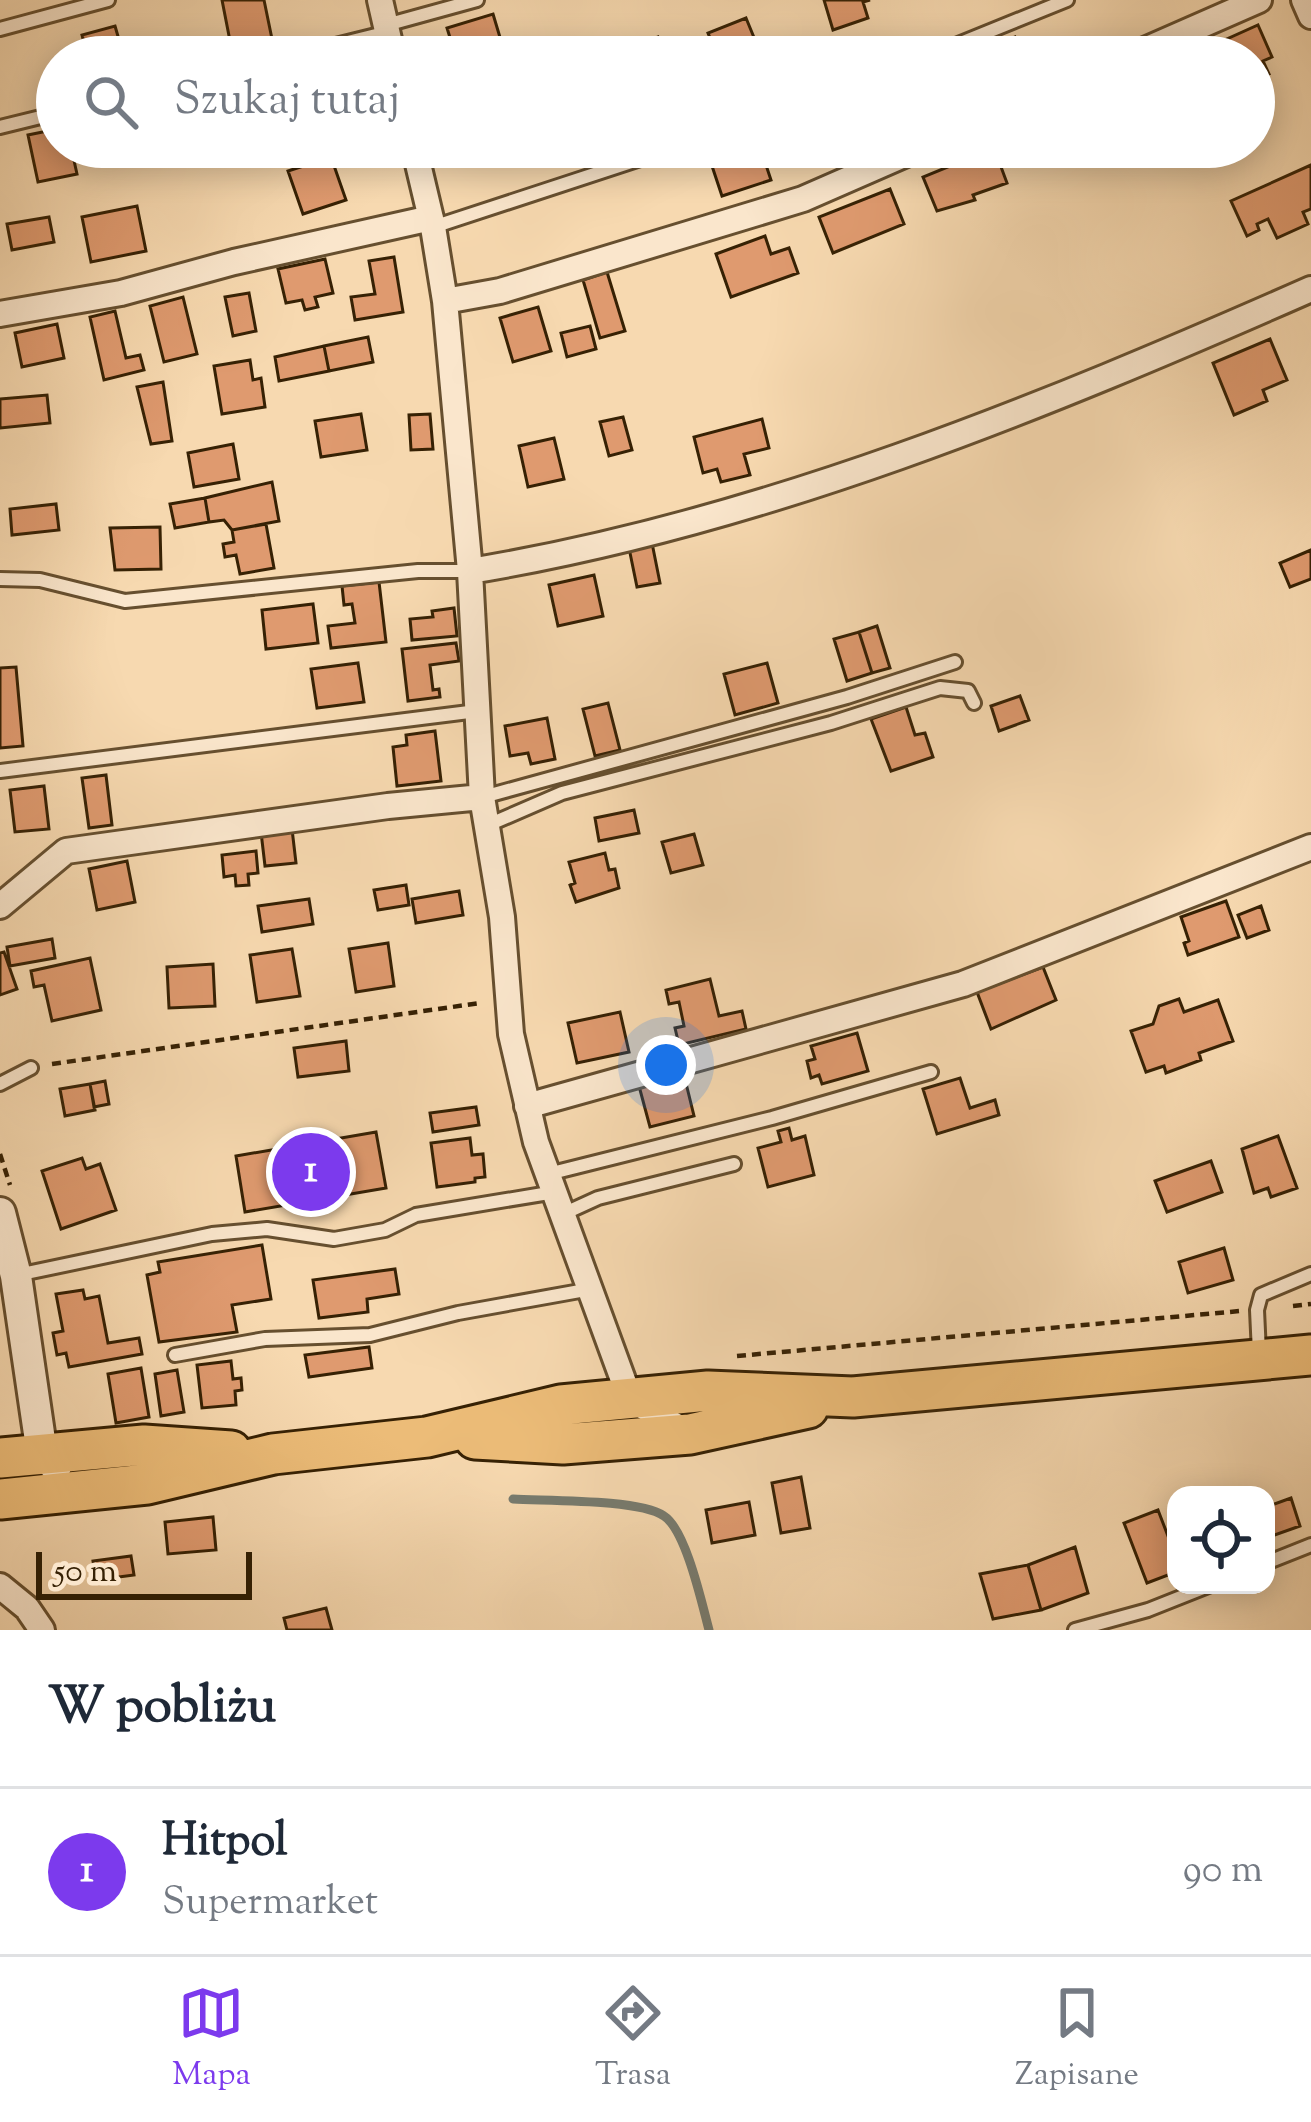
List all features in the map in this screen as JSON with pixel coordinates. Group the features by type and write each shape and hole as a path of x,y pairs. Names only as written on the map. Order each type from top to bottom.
{"main road":[{"path":"427,1437 563,1444 691,1434 854,1397 1311,1355"},
{"path":"1,1498 147,1484 273,1454 427,1437 561,1405 708,1391 854,1397"},
{"path":"0,1458 144,1445 273,1454"}],"street":[{"path":"1177,36 1259,0"},
{"path":"1304,0 1311,16"},
{"path":"419,168 445,301 470,571 482,797 511,1034 527,1106 555,1193 631,1399 691,1434"},
{"path":"445,301 500,291 803,199 874,168"},
{"path":"0,314 121,293 234,262 432,223"},
{"path":"470,571 535,561 873,467 1311,289"},
{"path":"0,906 66,851 482,797"},
{"path":"527,1106 963,984 1311,847"},
{"path":"0,1213 16,1276 42,1454 69,1478 98,1490"},
{"path":"563,1444 598,1431 631,1399"},
{"path":"1,1498 23,1483 42,1454"},
{"path":"0,1586 27,1608 42,1630"}],"lane":[{"path":"0,29 108,0"},
{"path":"387,28 477,0"},
{"path":"978,36 1067,0"},
{"path":"0,128 36,119"},
{"path":"432,223 609,168"},
{"path":"0,579 40,580 125,601 418,571 470,571"},
{"path":"482,797 847,698 955,662"},
{"path":"487,825 562,794 831,723 940,688 968,691 974,703"},
{"path":"0,771 477,711"},
{"path":"0,1084 31,1068"},
{"path":"16,1276 212,1234 267,1229 334,1239 385,1231 416,1215 555,1193 772,1118 931,1072"},
{"path":"555,1193 598,1198 734,1164"},
{"path":"1259,1360 1261,1295 1311,1274"},
{"path":"175,1355 265,1340 370,1335 458,1312 592,1289"},
{"path":"1275,1560 1311,1546"},
{"path":"1075,1630 1188,1594"}],"path":[{"path":"31,1068 510,1000"},
{"path":"724,1357 1311,1304"}],"building":[{"path":"222,0 264,0 271,36 229,36"},
{"path":"824,0 870,0 863,2 868,18 833,30"},
{"path":"493,14 500,36 449,36 447,28"},
{"path":"746,18 753,36 709,36"},
{"path":"1258,25 1263,36 1234,36"},
{"path":"115,26 118,36 82,36"},
{"path":"36,133 36,168 76,168 77,174 38,182 28,135"},
{"path":"1311,165 1311,209 1303,212 1308,224 1277,238 1268,219 1247,236 1231,201"},
{"path":"335,168 346,200 303,214 288,171"},
{"path":"713,168 767,168 771,180 722,196"},
{"path":"945,168 1001,168 1007,183 973,195 975,200 937,211 923,177"},
{"path":"890,189 904,224 833,253 819,217"},
{"path":"137,206 146,251 91,262 82,217"},
{"path":"49,217 54,242 12,250 7,224"},
{"path":"765,236 771,254 789,248 798,273 731,297 716,254"},
{"path":"394,257 403,312 355,320 351,297 375,294 369,261"},
{"path":"325,259 333,293 315,297 318,307 305,310 302,300 286,303 278,269"},
{"path":"607,272 625,331 600,338 583,280"},
{"path":"249,293 256,331 233,336 225,297"},
{"path":"183,297 197,354 164,362 150,306"},
{"path":"538,307 551,351 513,362 500,318"},
{"path":"115,311 126,358 140,355 144,370 104,380 90,317"},
{"path":"57,324 64,358 22,367 15,333"},
{"path":"590,326 596,349 567,357 561,333"},
{"path":"368,337 373,362 329,371 324,346"},
{"path":"1270,339 1287,380 1263,390 1267,401 1234,415 1213,363"},
{"path":"324,346 329,371 279,381 275,357"},
{"path":"250,360 253,380 261,378 265,407 222,414 214,366"},
{"path":"163,382 172,441 151,444 137,387"},
{"path":"47,395 50,423 0,428 0,399"},
{"path":"361,414 367,450 321,457 315,421"},
{"path":"430,414 433,449 411,450 409,415"},
{"path":"623,417 632,450 609,456 600,422"},
{"path":"762,419 769,448 744,454 750,475 721,482 717,469 703,473 694,437"},
{"path":"554,438 564,479 528,487 519,446"},
{"path":"233,444 239,479 194,487 188,453"},
{"path":"272,482 279,521 232,530 224,520 209,522 205,498"},
{"path":"205,498 209,522 175,528 170,504"},
{"path":"56,504 59,530 12,535 10,509"},
{"path":"266,524 274,568 240,574 236,555 225,557 223,544 234,542 232,530"},
{"path":"160,527 161,569 115,570 110,528"},
{"path":"652,543 660,583 637,587 629,548"},
{"path":"1311,550 1311,579 1290,587 1280,563"},
{"path":"594,575 603,616 558,626 549,585"},
{"path":"379,582 386,642 331,648 328,626 355,623 352,604 344,605 342,586"},
{"path":"313,604 318,643 266,649 262,610"},
{"path":"454,608 457,636 412,640 410,619 433,617 432,611"},
{"path":"877,626 890,668 872,673 859,632"},
{"path":"859,632 872,673 847,681 834,639"},
{"path":"456,643 459,661 430,665 433,690 439,689 440,697 408,701 402,649"},
{"path":"358,663 364,702 317,708 311,669"},
{"path":"767,663 778,703 735,715 724,674"},
{"path":"16,667 23,746 0,748 0,668"},
{"path":"1020,696 1029,720 999,731 991,706"},
{"path":"608,703 620,750 595,756 583,709"},
{"path":"906,707 915,735 925,733 933,757 891,771 871,719"},
{"path":"547,718 555,759 531,764 528,753 510,756 505,726"},
{"path":"435,731 441,781 397,786 393,747 407,745 406,735"},
{"path":"106,775 112,825 89,828 82,778"},
{"path":"44,786 49,829 15,832 10,790"},
{"path":"634,810 639,833 599,841 595,818"},
{"path":"292,829 296,863 265,866 261,832"},
{"path":"694,834 703,865 671,873 662,842"},
{"path":"256,851 258,873 248,874 249,885 236,886 235,875 224,877 222,855"},
{"path":"605,853 619,888 576,902 569,862"},
{"path":"127,861 135,902 97,910 89,869"},
{"path":"406,885 409,905 378,910 374,890"},
{"path":"459,891 463,915 416,923 412,899"},
{"path":"309,899 313,924 262,932 258,906"},
{"path":"1226,901 1239,937 1188,955 1181,917"},
{"path":"1261,906 1269,930 1247,938 1238,915"},
{"path":"52,939 55,958 10,966 7,947"},
{"path":"388,943 394,986 356,992 349,949"},
{"path":"292,949 300,996 257,1002 250,955"},
{"path":"4,952 17,989 0,995 0,953"},
{"path":"90,958 101,1010 52,1021 44,985 34,987 31,971"},
{"path":"213,964 215,1006 169,1008 167,967"},
{"path":"1043,967 1056,1000 991,1029 977,992"},
{"path":"710,979 719,1016 742,1011 746,1029 679,1045 675,1028 684,1026 679,1002 669,1004 666,990"},
{"path":"1179,999 1184,1012 1218,1000 1233,1041 1199,1053 1201,1060 1166,1073 1164,1066 1146,1072 1131,1031 1153,1024 1159,1006"},
{"path":"620,1012 629,1052 577,1063 568,1023"},
{"path":"857,1033 868,1071 822,1084 819,1075 811,1078 807,1061 815,1059 811,1046"},
{"path":"346,1041 349,1071 298,1077 294,1048"},
{"path":"684,1075 694,1116 650,1127 639,1086"},
{"path":"960,1078 970,1108 995,1100 999,1115 937,1134 923,1089"},
{"path":"105,1081 109,1104 94,1107 90,1084"},
{"path":"90,1084 95,1110 65,1116 60,1089"},
{"path":"476,1107 479,1125 433,1132 430,1113"},
{"path":"789,1128 792,1140 805,1136 814,1175 768,1187 758,1148 781,1142 778,1131"},
{"path":"376,1132 386,1188 245,1212 236,1156"},
{"path":"1278,1136 1297,1188 1271,1197 1268,1188 1254,1193 1242,1149"},
{"path":"470,1138 472,1155 483,1154 485,1177 437,1187 431,1143"},
{"path":"82,1158 86,1169 100,1164 116,1210 61,1229 42,1171"},
{"path":"1211,1161 1222,1192 1167,1212 1155,1181"},
{"path":"262,1245 271,1299 232,1305 237,1332 159,1342 147,1275 160,1272 158,1262"},
{"path":"1224,1248 1233,1280 1188,1293 1179,1262"},
{"path":"395,1269 399,1294 367,1299 368,1312 319,1318 313,1280"},
{"path":"83,1290 85,1299 99,1296 108,1343 139,1338 142,1354 69,1367 66,1353 57,1355 53,1333 63,1331 56,1294"},
{"path":"369,1347 372,1368 309,1377 305,1355"},
{"path":"231,1361 233,1379 241,1378 236,1405 202,1408 197,1365"},
{"path":"141,1368 149,1417 116,1423 108,1374"},
{"path":"177,1370 184,1412 161,1416 155,1374"},
{"path":"801,1477 810,1528 781,1533 772,1483"},
{"path":"1291,1498 1300,1526 1275,1535 1275,1504"},
{"path":"749,1502 755,1535 712,1543 706,1510"},
{"path":"1158,1510 1167,1534 1167,1575 1147,1583 1124,1523"},
{"path":"213,1517 216,1550 168,1554 165,1522"},
{"path":"1075,1547 1088,1593 1041,1610 1028,1565"},
{"path":"131,1556 134,1575 96,1580 93,1561"},
{"path":"1028,1565 1041,1610 993,1619 980,1574"},
{"path":"326,1608 332,1630 287,1630 284,1618"}],"waterway":[{"path":"513,1499 634,1506 664,1516 686,1551 709,1630"}],"place":[{"name":"Hitpol","path":"311,1172"}]}
